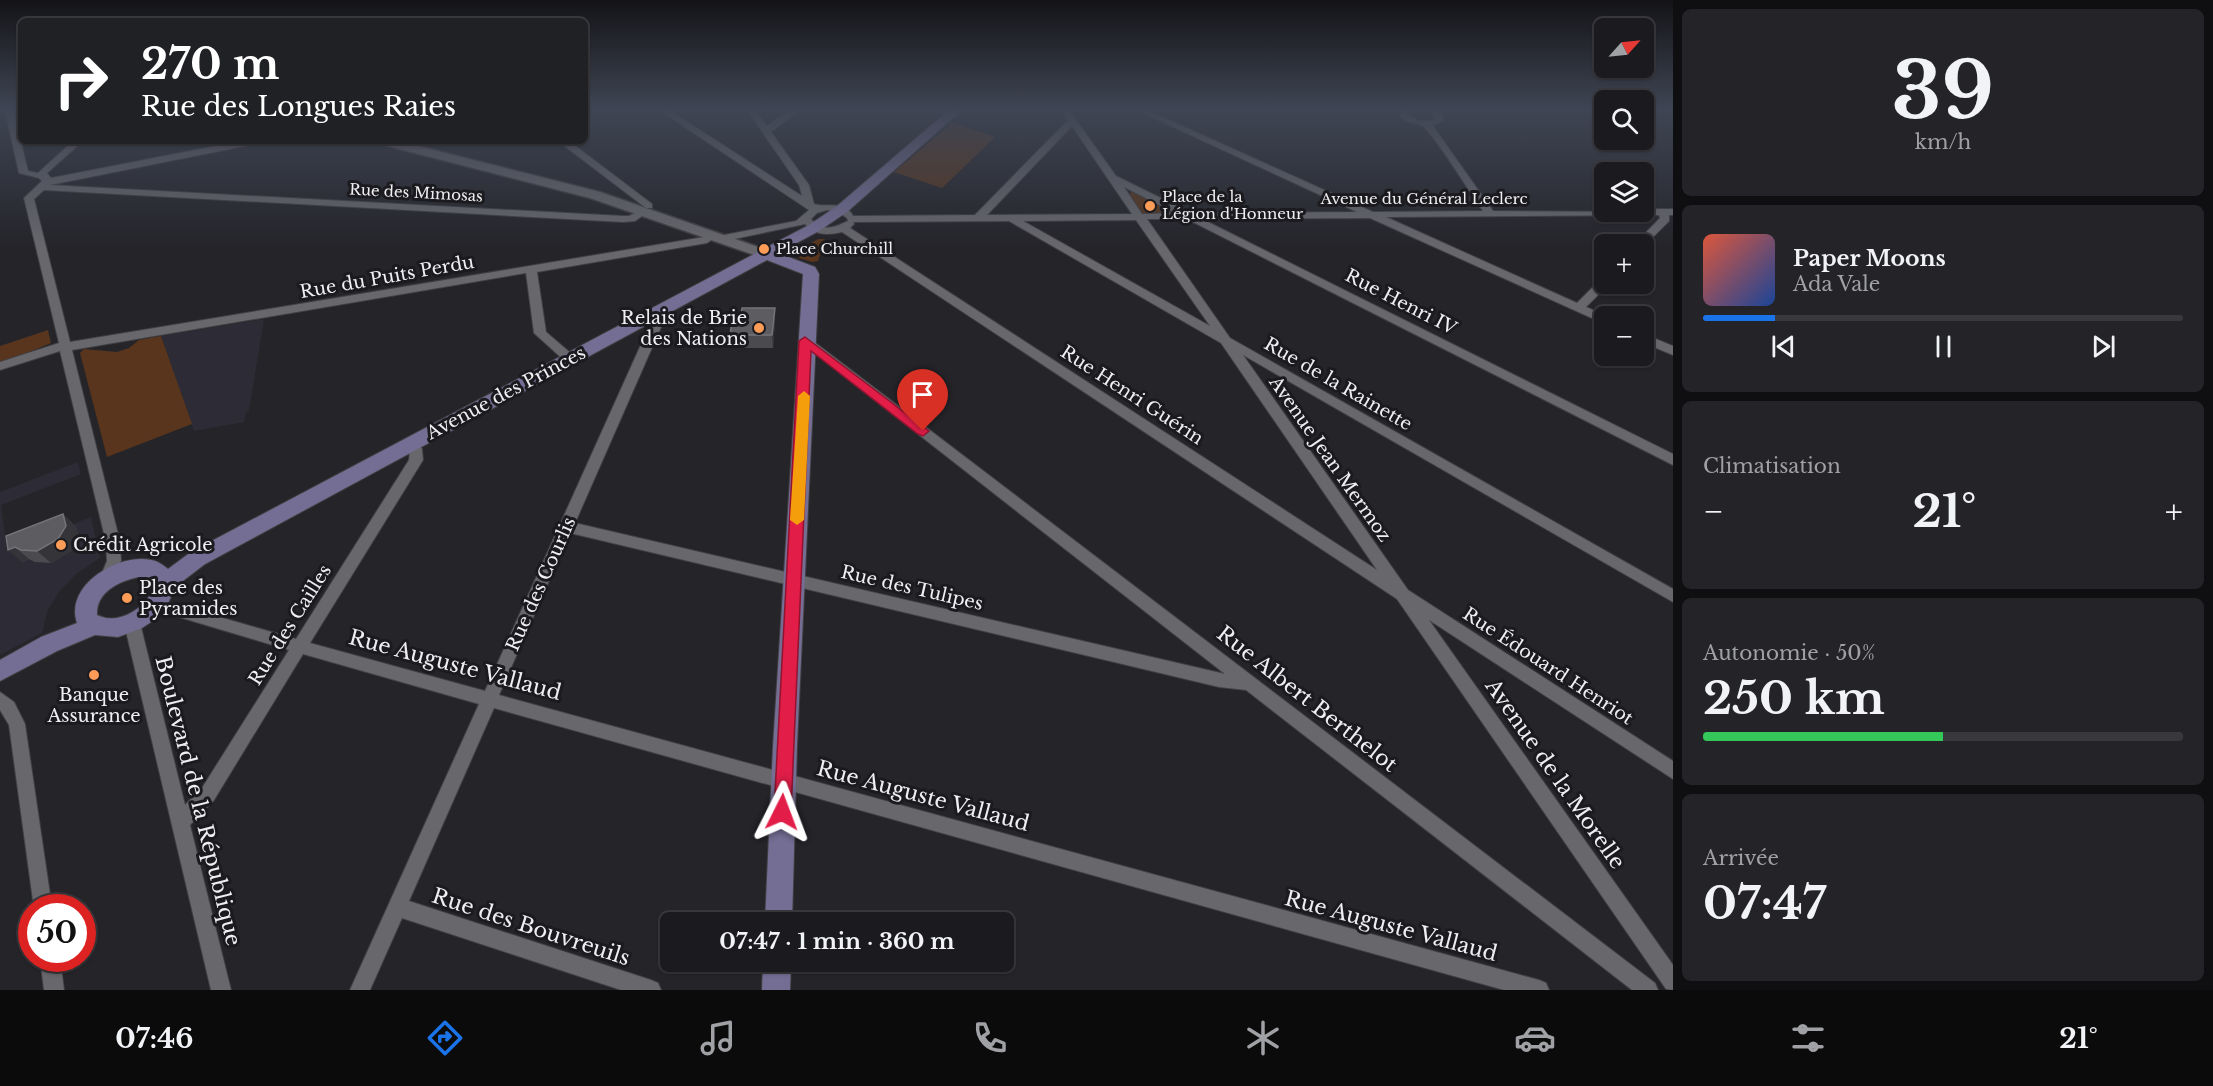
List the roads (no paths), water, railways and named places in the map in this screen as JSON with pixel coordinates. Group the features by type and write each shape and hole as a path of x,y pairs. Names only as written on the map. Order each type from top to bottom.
{"main road":[{"name":"Avenue des Princes","path":"162,576 765,254 811,223 845,219 909,156"},
{"path":"765,254 810,270 778,912"},
{"path":"0,664 74,621 89,618 110,628 132,622 157,605 162,597 162,576 150,568 132,569 106,580 92,593 89,618"},
{"path":"0,671 49,644 89,618"},
{"path":"776,990 777,972"}],"street":[{"path":"20,156 24,173 44,182"},
{"path":"44,182 43,171 60,156"},
{"path":"106,580 112,570 115,553 29,199 44,182 177,156"},
{"path":"443,156 595,195 624,206 646,209 765,254"},
{"path":"583,156 637,196 646,209"},
{"path":"733,156 812,208 828,207 845,219"},
{"path":"784,156 804,185 812,208 811,223"},
{"path":"978,218 1038,156"},
{"name":"Avenue Jean Mermoz","path":"1097,156 1401,593"},
{"path":"1242,156 1594,315"},
{"path":"1450,156 1490,214"},
{"name":"Rue Henri IV","path":"1112,178 1673,460"},
{"name":"Rue des Mimosas","path":"44,182 622,219 631,219 646,209"},
{"path":"624,206 637,196"},
{"path":"1650,234 1665,219 1668,212"},
{"name":"Avenue du Général Leclerc","path":"845,219 1668,212"},
{"name":"Rue de la Rainette","path":"1011,218 1673,596"},
{"name":"Rue Henri Guérin","path":"845,219 1401,593"},
{"name":"Rue du Puits Perdu","path":"0,366 65,346 811,223"},
{"path":"531,269 540,333 570,359"},
{"path":"1579,308 1594,292"},
{"name":"Rue des Courlis","path":"360,990 663,309"},
{"name":"Rue Albert Berthelot","path":"805,341 1648,990"},
{"path":"1654,342 1673,351"},
{"name":"Rue des Cailles","path":"181,821 208,794 416,460 416,449 412,443"},
{"name":"Rue des Tulipes","path":"567,527 1207,678 1249,683"},
{"path":"115,553 132,569"},
{"name":"Rue Édouard Henriot","path":"1401,593 1673,771"},
{"name":"Avenue de la Morelle","path":"1401,593 1673,982"},
{"name":"Rue Auguste Vallaud","path":"157,605 300,647 1539,990"},
{"name":"Boulevard de la République","path":"132,622 221,990"},
{"path":"0,699 8,707 17,724 41,894"},
{"name":"Rue des Bouvreuils","path":"398,907 651,990"},
{"path":"52,972 54,990"}],"place":[{"name":"Place de la Légion d'Honneur","path":"1150,206"},
{"name":"Place Churchill","path":"764,249"},
{"name":"Relais de Brie des Nations","path":"759,328"},
{"name":"Crédit Agricole","path":"61,545"},
{"name":"Place des Pyramides","path":"127,598"},
{"name":"Banque Assurance","path":"94,675"}]}
